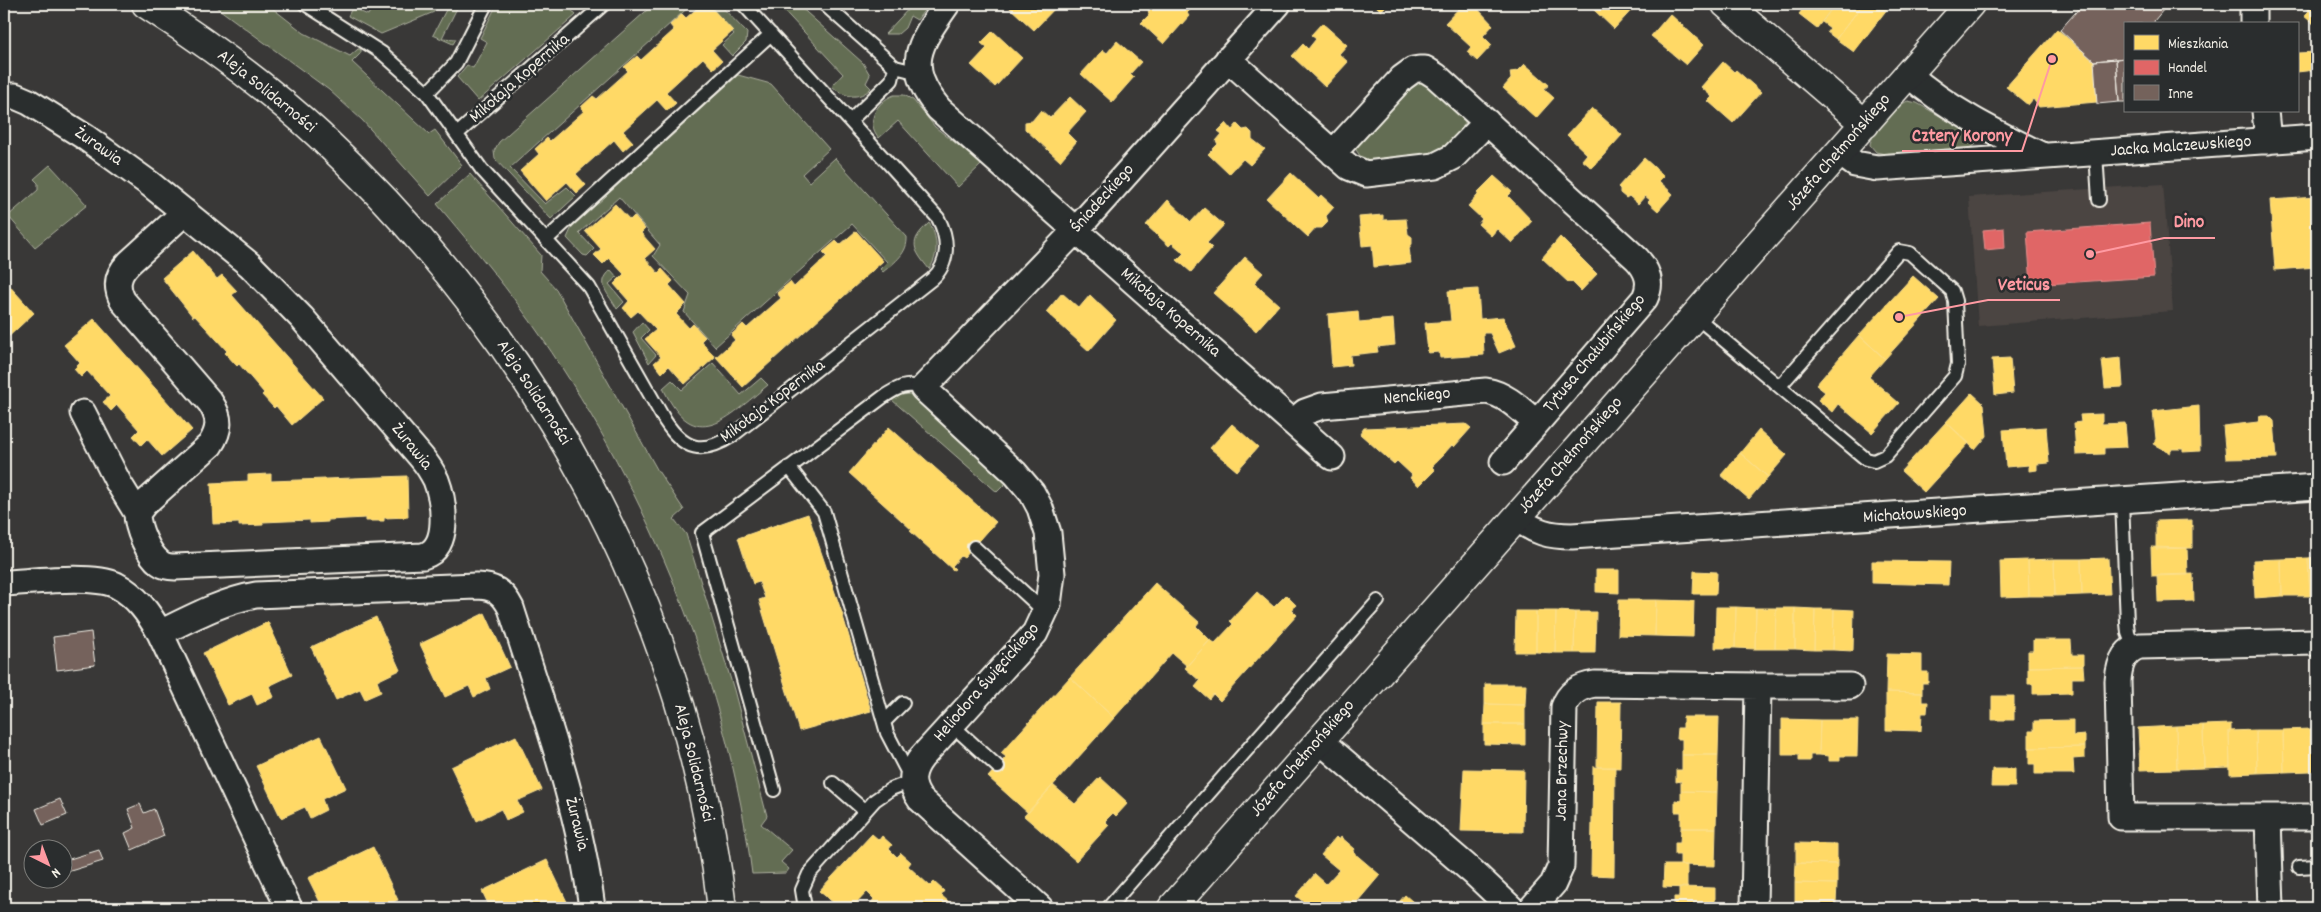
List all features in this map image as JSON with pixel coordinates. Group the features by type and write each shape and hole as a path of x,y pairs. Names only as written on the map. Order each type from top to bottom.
{"street":[{"name":"Aleja Solidarności","path":"146,4 194,35 248,75 309,126 360,174 417,237 473,305 550,414 590,485 624,558 672,681 692,748 703,796 716,862 722,908"},
{"path":"906,68 918,58 925,37 947,4"},
{"name":"Śniadeckiego","path":"923,388 1076,230 1278,4"},
{"path":"1726,4 1865,124"},
{"name":"Józefa Chełmońskiego","path":"1172,908 1970,4"},
{"path":"2253,4 2253,22"},
{"path":"1228,59 1333,153 1354,170 1366,174 1435,166 1453,157 1487,122"},
{"name":"Mikołaja Kopernika","path":"906,68 939,109 1332,457"},
{"name":"Tytusa Chałubińskiego","path":"1333,153 1402,78 1413,70 1425,69 1436,76 1637,259 1649,277 1648,292 1640,305 1503,462"},
{"path":"1908,74 1927,91 1947,104 2045,157"},
{"name":"Żurawia","path":"4,96 22,98 45,111 129,168 250,265 274,288 432,472 439,490 441,509 440,538 432,552 422,556 175,567 163,565 155,557 141,531 137,513 118,482 83,413"},
{"path":"2265,112 2268,141"},
{"name":"Jacka Malczewskiego","path":"1840,153 1855,164 1877,168 2317,137"},
{"path":"137,513 144,504 205,451 214,439 219,426 217,414 210,402 128,308 117,288 119,275 123,269 185,212"},
{"name":"Heliodora Święcickiego","path":"912,781 918,762 1024,647 1035,632 1045,612 1051,590 1051,554 1048,533 1036,500 1015,473 923,388"},
{"name":"Nenckiego","path":"1293,422 1305,412 1322,406 1486,391 1501,395 1536,423"},
{"name":"Michałowskiego","path":"1517,518 1534,531 1542,534 1572,536 2317,487"},
{"path":"4,583 78,580 114,584 137,600 146,610 160,634 289,908"},
{"name":"Żurawia","path":"160,634 216,606 256,595 476,586 487,586 501,592 511,608 562,772 584,859 592,908"},
{"path":"2317,642 2148,646 2134,648 2126,655 2119,672 2121,817 2317,817"},
{"name":"Jana Brzechwy","path":"1532,908 1553,884 1561,866 1564,707 1566,700 1580,688 1595,684 1850,686"},
{"path":"1754,908 1758,686"},
{"path":"1319,740 1468,868 1511,908"},
{"path":"912,781 913,787 920,799 1040,908"},
{"path":"2268,818 2271,908"}],"lane":[{"name":"Mikołaja Kopernika","path":"305,4 382,53 427,93 482,170 589,287 672,432 686,445 695,447 712,446 732,436 932,280 943,266 946,241 938,218 743,4"},
{"path":"427,93 456,63 486,4"},
{"name":"Mikołaja Kopernika","path":"457,134 604,4"},
{"path":"824,4 906,68 850,121"},
{"path":"547,239 771,34"},
{"path":"2096,154 2099,200"},
{"path":"1695,316 1866,459 1874,461 1882,458 1955,376 1957,355 1955,302 1952,291 1910,253 1899,251 1780,386"},
{"path":"774,790 702,533 883,397 900,387 912,384 923,388"},
{"path":"789,467 824,512 887,733 912,781 891,789 875,800 805,881 802,897 805,908"},
{"path":"2122,501 2127,623 2128,633 2134,648"},
{"path":"974,547 1045,612"},
{"path":"1108,908 1378,601"},
{"path":"884,722 903,703"},
{"path":"952,725 998,767"},
{"path":"833,783 865,811"},
{"path":"2298,866 2317,866"}],"shaded area":[{"path":"2163,184 2173,311 1978,326 1969,197"}],"green space":[{"path":"212,4 267,4 304,33 350,56 358,49 361,49 361,53 352,62 429,134 435,130 462,165 430,196 362,120 329,90"},
{"path":"374,4 438,4 434,12 381,34 348,16 352,8 368,15"},
{"path":"449,4 459,4 442,38 456,39 453,44 433,35"},
{"path":"497,4 566,4 576,15 478,101 457,77 467,65 473,68 487,42 480,38"},
{"path":"654,4 692,4 510,168 545,204 567,187 576,196 551,219 495,159 494,151 499,142"},
{"path":"708,4 719,4 747,33 746,42 732,56 722,45 734,34"},
{"path":"778,4 797,4 863,63 870,75 866,83 871,88 856,96 846,95 836,90 832,86 843,74"},
{"path":"913,4 929,4 917,20 910,16 905,28 898,34 885,34"},
{"path":"738,75 771,84 829,149 802,174 809,182 835,158 907,237 907,243 900,257 883,272 880,269 887,262 852,224 715,347 684,312 690,295 653,256 660,245 619,197 579,233 594,249 587,256 583,255 567,238 572,227"},
{"path":"1415,83 1428,83 1465,117 1465,129 1443,153 1372,163 1363,160 1356,150 1359,141"},
{"path":"894,95 904,95 913,100 935,127 982,164 958,187 898,121 879,138 873,126 874,113 882,102"},
{"path":"1908,101 1917,103 1973,135 1976,138 1976,144 1971,148 1885,154 1876,152 1870,145 1879,127 1903,103"},
{"path":"50,165 87,205 35,247 8,216 38,190 38,183 34,179"},
{"path":"470,174 541,255 540,271 556,289 658,471 684,510 674,519 686,534 734,690 767,816 761,824 792,850 781,862 789,869 786,873 752,874 741,804 724,734 703,663 678,594 649,526 616,460 581,397 542,338 517,303 437,204"},
{"path":"929,223 936,240 936,252 929,269 919,256 915,246 918,235"},
{"path":"611,270 617,277 609,284 624,302 617,309 607,294 604,285 606,275"},
{"path":"642,322 649,330 641,338 656,355 649,363 633,332"},
{"path":"713,363 741,395 761,378 768,385 725,418 712,424 699,426 687,421 675,409 663,388 672,380 682,390"},
{"path":"910,394 1009,480 997,492 892,400 901,395"}],"building: Mieszkania":[{"path":"702,4 708,4 733,31 712,50 722,61 713,69 703,58 666,92 676,103 667,111 657,100 623,131 633,142 623,151 614,140 576,174 586,185 577,193 567,182 546,201 520,171 539,154 535,149 547,138 550,141 584,111 581,107 593,96 597,99 628,71 624,67 637,56 641,60 674,30 670,25 682,14 686,18"},
{"path":"1012,4 1059,4 1034,30 1009,7"},
{"path":"1152,4 1196,4 1187,13 1189,16 1164,44 1141,23 1149,15 1148,9"},
{"path":"1374,4 1388,4 1381,11"},
{"path":"1463,4 1469,4 1478,9 1493,25 1483,36 1492,45 1477,61 1467,52 1471,47 1445,23"},
{"path":"1597,4 1637,4 1614,29 1593,9"},
{"path":"1793,4 1807,4 1802,11"},
{"path":"1807,4 1835,4 1817,28 1799,14"},
{"path":"1835,4 1863,4 1836,39 1827,32 1830,28 1822,22"},
{"path":"1863,4 1891,4 1854,52 1836,39"},
{"path":"2301,4 2317,4 2317,23 2315,25 2304,16 2309,11"},
{"path":"1670,14 1704,45 1686,65 1651,36"},
{"path":"1322,23 1347,45 1339,54 1348,62 1325,87 1292,56 1303,44 1308,49 1316,39 1311,35"},
{"path":"2057,29 2094,61 2097,102 2039,107 2033,99 2028,105 2006,87"},
{"path":"993,31 1022,58 995,87 971,65 987,48 981,43"},
{"path":"1117,41 1141,62 1130,74 1134,77 1112,102 1081,74 1103,50 1107,53"},
{"path":"2317,52 2316,89 2315,70 2298,72 2298,53"},
{"path":"1723,62 1734,72 1736,70 1761,92 1733,123 1708,101 1712,97 1701,87"},
{"path":"1525,64 1549,85 1544,89 1554,98 1536,118 1503,88 1511,79 1510,72 1518,71"},
{"path":"1070,97 1086,112 1067,133 1076,142 1060,161 1025,129 1025,122 1032,121 1041,110 1050,118"},
{"path":"1592,108 1622,135 1592,168 1582,160 1587,154 1567,135"},
{"path":"1226,123 1232,130 1237,124 1243,130 1248,129 1252,133 1252,139 1265,149 1250,165 1243,159 1229,174 1208,154 1218,144 1216,141 1222,134 1218,131"},
{"path":"1644,158 1664,176 1659,181 1673,194 1658,211 1648,202 1650,200 1645,196 1638,204 1629,196 1626,198 1620,193 1618,187"},
{"path":"1291,173 1318,198 1321,195 1334,207 1326,216 1328,222 1322,228 1316,228 1308,237 1267,199"},
{"path":"1494,176 1512,192 1508,196 1532,221 1512,243 1497,229 1491,236 1478,224 1482,219 1468,206 1478,195 1478,192"},
{"path":"2317,197 2317,267 2275,270 2270,200"},
{"path":"1168,200 1191,222 1204,208 1224,225 1207,243 1212,248 1191,272 1177,260 1184,253 1172,243 1169,246 1146,225"},
{"path":"615,204 630,220 634,216 645,229 641,233 655,249 645,258 658,273 662,269 673,281 669,285 686,304 676,314 689,328 693,324 705,337 701,341 715,357 685,384 669,366 662,373 654,363 661,357 645,339 656,330 638,311 631,317 623,308 629,301 614,284 624,274 609,258 603,264 594,255 601,249 585,231"},
{"path":"1383,215 1383,220 1406,219 1408,234 1412,237 1412,244 1409,248 1411,263 1374,267 1372,245 1362,246 1359,217"},
{"path":"856,231 883,261 743,387 716,357 735,340 731,335 743,324 747,328 781,298 777,293 790,282 794,287 827,256 823,252 836,241 840,245"},
{"path":"1560,237 1597,274 1581,291 1571,281 1569,283 1542,258"},
{"path":"193,251 217,279 222,275 237,291 232,295 323,398 292,425 276,406 274,408 262,395 264,393 239,364 237,366 225,353 227,351 195,316 193,317 162,278"},
{"path":"1245,257 1263,273 1254,283 1279,305 1256,331 1213,293"},
{"path":"1913,276 1939,299 1885,359 1859,335"},
{"path":"4,282 34,313 4,341"},
{"path":"1478,289 1480,319 1503,317 1516,346 1499,353 1490,333 1483,333 1484,355 1440,358 1439,352 1428,353 1425,323 1451,321 1448,291"},
{"path":"1062,293 1079,308 1090,295 1116,320 1089,351 1046,312"},
{"path":"1358,311 1359,322 1393,319 1395,345 1377,347 1378,352 1350,355 1351,365 1332,367 1328,314"},
{"path":"94,319 192,430 162,456 147,439 141,445 133,436 139,430 117,405 111,411 103,402 110,396 87,371 81,377 74,369 80,363 64,345"},
{"path":"1859,335 1885,359 1869,377 1899,403 1872,433 1838,404 1832,412 1818,400 1825,392 1816,385"},
{"path":"2010,358 2013,393 1995,395 1992,359"},
{"path":"2121,358 2123,387 2105,388 2102,360"},
{"path":"1972,393 1984,404 1987,436 1975,450 1946,422"},
{"path":"2199,406 2200,451 2183,452 2183,449 2172,449 2170,453 2153,444 2156,439 2153,411"},
{"path":"2102,414 2102,424 2125,423 2127,447 2104,448 2104,454 2076,455 2074,423 2081,422 2080,415"},
{"path":"2260,416 2269,416 2274,421 2277,458 2226,459 2223,426 2258,422"},
{"path":"1946,422 1969,443 1924,492 1901,471"},
{"path":"1232,424 1258,447 1237,471 1210,448"},
{"path":"1466,424 1471,428 1432,467 1435,470 1419,486 1410,478 1412,475 1397,461 1394,464 1360,434 1364,428"},
{"path":"889,427 996,522 964,558 961,556 952,566 955,569 953,570 849,473"},
{"path":"2046,427 2049,463 2037,464 2037,470 2029,471 2029,465 2006,467 2003,430"},
{"path":"1759,430 1787,455 1768,477 1740,453"},
{"path":"1740,453 1768,477 1749,499 1721,475"},
{"path":"271,474 271,481 407,476 408,517 384,518 384,521 366,521 366,518 310,523 310,520 263,522 263,525 239,526 239,523 213,524 211,483 248,481 248,475"},
{"path":"808,514 842,613 871,711 799,731 759,600 765,598 759,582 753,584 738,538"},
{"path":"2192,520 2192,548 2156,549 2156,521"},
{"path":"2151,547 2187,548 2188,575 2152,576"},
{"path":"2317,557 2317,595 2310,596 2308,558"},
{"path":"2108,558 2110,594 2082,595 2081,559"},
{"path":"2308,558 2310,596 2282,596 2281,559"},
{"path":"2054,559 2055,596 2029,596 2028,560"},
{"path":"2054,559 2081,559 2082,595 2055,596"},
{"path":"2281,559 2282,596 2255,598 2253,560"},
{"path":"2028,560 2029,596 2001,597 2000,561"},
{"path":"1872,561 1949,562 1948,585 1872,583"},
{"path":"1596,570 1619,570 1619,593 1596,592"},
{"path":"1694,571 1717,572 1716,594 1693,594"},
{"path":"2193,574 2194,601 2158,602 2157,575"},
{"path":"1155,583 1199,622 1196,626 1210,640 1187,666 1172,653 1114,718 1070,677"},
{"path":"1257,592 1274,607 1286,595 1296,605 1292,610 1297,615 1220,701 1213,694 1209,699 1195,687 1200,681 1185,668 1210,640 1215,643 1233,624 1230,621"},
{"path":"1619,600 1656,600 1655,636 1618,635"},
{"path":"1656,600 1694,601 1693,637 1655,636"},
{"path":"1716,607 1736,607 1735,648 1715,648"},
{"path":"1736,607 1756,608 1755,649 1735,648"},
{"path":"1756,608 1776,608 1775,649 1755,649"},
{"path":"1776,608 1795,608 1795,649 1775,649"},
{"path":"1795,608 1815,609 1814,650 1795,649"},
{"path":"1815,609 1834,609 1833,650 1814,650"},
{"path":"1834,609 1854,610 1853,651 1833,650"},
{"path":"1516,611 1536,611 1536,652 1515,652"},
{"path":"1536,611 1556,611 1555,653 1536,652"},
{"path":"1556,611 1575,612 1574,653 1555,653"},
{"path":"1575,612 1596,612 1595,653 1574,653"},
{"path":"485,613 510,667 486,678 490,689 474,697 469,686 445,697 420,644"},
{"path":"376,617 400,670 377,681 381,692 365,699 360,689 336,700 311,647"},
{"path":"268,622 292,675 269,686 274,697 257,705 252,694 228,705 203,653"},
{"path":"2033,640 2071,640 2072,655 2083,655 2083,666 2028,667 2028,651 2033,651"},
{"path":"1887,654 1922,655 1922,672 1928,672 1928,683 1922,683 1922,693 1886,692"},
{"path":"2083,666 2084,678 2072,678 2072,693 2033,694 2033,684 2028,684 2028,667"},
{"path":"1070,677 1114,718 1028,813 988,777 1006,757 1001,753"},
{"path":"1485,684 1526,684 1525,705 1485,704"},
{"path":"1886,692 1922,693 1922,702 1928,702 1927,713 1922,713 1921,731 1886,730"},
{"path":"1992,696 2014,696 2014,720 1992,720"},
{"path":"1598,702 1621,702 1620,768 1597,767"},
{"path":"1485,704 1525,705 1525,724 1484,724"},
{"path":"1683,717 1719,717 1718,755 1682,755 1682,739 1676,739 1677,728 1683,728"},
{"path":"1782,719 1820,720 1819,755 1810,755 1810,761 1799,761 1799,755 1782,755"},
{"path":"1820,720 1858,720 1857,756 1840,756 1840,761 1829,761 1829,756 1819,755"},
{"path":"2073,720 2073,736 2085,735 2085,747 2029,748 2029,731 2034,731 2034,721"},
{"path":"1484,724 1525,724 1525,745 1484,744"},
{"path":"2231,724 2231,731 2229,731 2230,767 2204,768 2203,725"},
{"path":"2203,725 2204,768 2177,769 2176,726"},
{"path":"2176,726 2177,769 2140,770 2138,728"},
{"path":"2317,728 2317,771 2311,771 2310,729"},
{"path":"2310,729 2311,771 2284,772 2283,730"},
{"path":"2256,730 2283,730 2284,772 2257,773"},
{"path":"2256,730 2257,773 2230,774 2229,731"},
{"path":"321,736 346,788 322,799 326,810 310,818 305,807 281,818 256,766"},
{"path":"516,736 542,790 517,801 523,812 506,820 501,809 477,821 451,767"},
{"path":"2085,747 2085,758 2073,759 2074,774 2035,774 2035,764 2029,764 2029,748"},
{"path":"1682,755 1718,755 1717,792 1681,791 1681,781 1676,782 1676,770 1682,770"},
{"path":"1593,767 1615,767 1614,876 1591,875"},
{"path":"1464,769 1524,770 1523,832 1461,831"},
{"path":"1992,769 2015,769 2015,787 1991,787"},
{"path":"1100,777 1128,803 1116,816 1113,813 1105,821 1109,825 1076,861 1024,816 1053,785 1075,804"},
{"path":"1681,791 1717,792 1716,828 1681,828 1681,812 1675,812 1675,800 1681,801"},
{"path":"1681,828 1716,828 1715,866 1680,865 1680,855 1675,855 1675,843 1680,843"},
{"path":"872,834 879,840 882,836 892,845 889,849 897,857 901,853 911,862 908,866 930,886 934,882 944,891 941,895 950,903 945,908 877,908 871,903 874,899 867,892 852,908 840,908 819,891"},
{"path":"1336,837 1339,840 1341,837 1355,849 1353,852 1380,875 1352,908 1343,901 1337,908 1306,908 1304,906 1306,904 1296,896 1315,874 1326,884 1339,870 1321,855"},
{"path":"1796,843 1837,844 1837,864 1796,863"},
{"path":"373,847 398,900 381,908 323,908 308,878"},
{"path":"547,860 570,908 490,908 482,891"},
{"path":"1796,863 1837,864 1837,884 1795,883"},
{"path":"1664,865 1687,865 1687,888 1663,887"},
{"path":"2317,878 2316,908 2316,903 2312,903 2312,886 2316,886"},
{"path":"1795,883 1837,884 1836,903 1795,902"},
{"path":"1679,887 1715,888 1715,908 1674,908 1674,897 1679,897"},
{"path":"1405,895 1420,908 1394,908"},
{"path":"952,901 959,908 945,908"},
{"path":"1795,902 1836,903 1836,908 1795,908"},
{"path":"1430,903 1437,908 1425,908"},
{"path":"1613,906 1649,906 1649,908 1613,908"}],"building: Handel":[{"path":"2150,223 2154,277 2031,285 2027,232"},
{"path":"2004,228 2005,248 1985,250 1983,230"}],"building: Inne":[{"path":"2083,4 2168,4 2154,22 2124,22 2124,58 2094,61 2060,30"},
{"path":"2124,58 2124,102 2119,102 2116,59"},
{"path":"2116,59 2119,102 2097,104 2094,61"},
{"path":"91,632 95,665 57,670 53,637"},
{"path":"60,799 67,815 43,825 36,809"},
{"path":"140,804 144,813 154,809 164,836 132,850 125,833 135,828 128,809"},
{"path":"99,850 103,861 72,870 72,858"}],"place":[{"name":"Cztery Korony","path":"2052,59"},
{"name":"Dino","path":"2090,254"},
{"name":"Veticus","path":"1899,317"}]}
